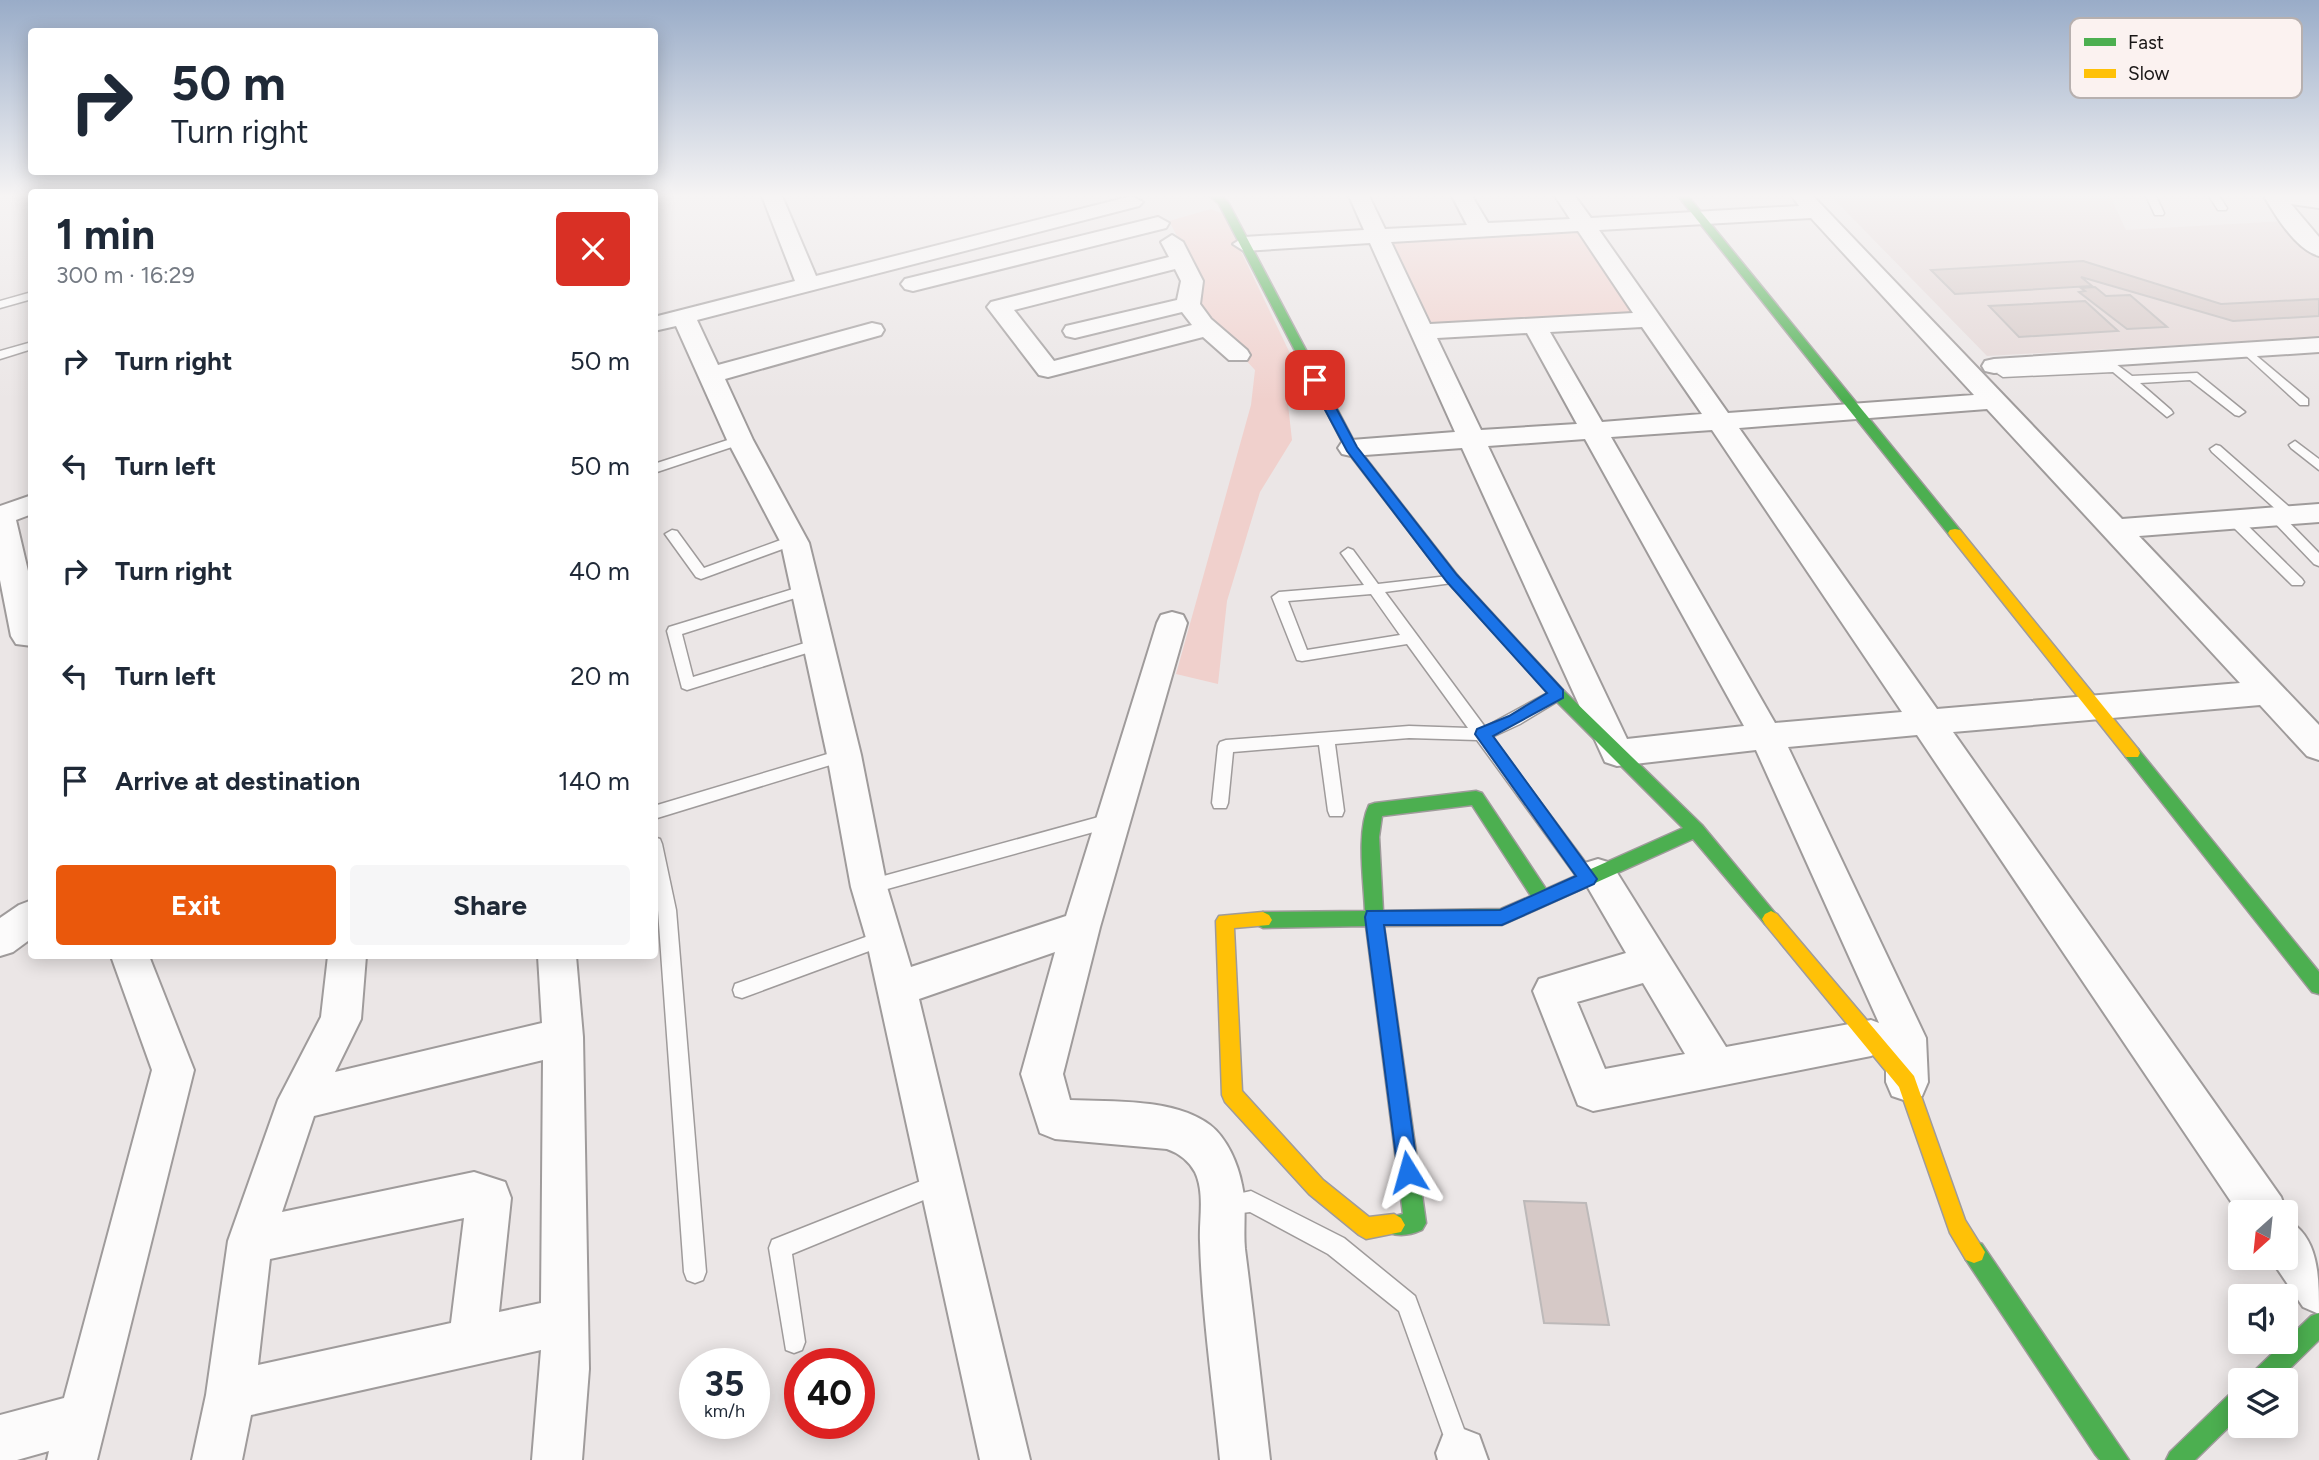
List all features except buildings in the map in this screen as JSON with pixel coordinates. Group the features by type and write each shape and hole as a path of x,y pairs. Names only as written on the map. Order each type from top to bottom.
{"street":[{"path":"800,264 808,285"},
{"path":"886,264 669,320 711,375 740,440 794,540 844,755 869,887 885,938 941,1183 998,1458"},
{"path":"913,284 993,264"},
{"path":"1169,264 999,307 1048,370 1208,328"},
{"path":"1183,264 1192,281 1188,304 1208,328 1238,355"},
{"path":"1255,264 1351,448 1452,578 1558,694 1696,830 1908,1082"},
{"path":"1390,264 1617,753"},
{"path":"1611,264 2256,1200"},
{"path":"1738,264 2319,986"},
{"path":"1865,264 2267,693 2316,741"},
{"path":"1075,331 1188,304"},
{"path":"1422,332 1650,319"},
{"path":"1535,326 1766,736 1906,1038 1908,1082 1957,1226 2103,1446 2117,1460"},
{"path":"711,375 872,330"},
{"path":"1998,370 2117,369 2245,350 2319,345"},
{"path":"1351,448 1994,401"},
{"path":"27,636 1,516 28,506"},
{"path":"2114,529 2319,513"},
{"path":"1172,623 1081,927 1042,1074 1055,1119 1166,1128 1194,1139 1213,1162 1225,1205 1222,1240 1245,1460"},
{"path":"1617,753 1766,736 2267,693"},
{"path":"1543,899 1476,798 1374,810 1371,837 1374,917 1415,1223 1366,1228 1316,1187 1232,1095 1225,921 1374,917 1502,917 1543,899 1696,830"},
{"path":"1593,876 1652,963 1716,1068"},
{"path":"0,940 28,919"},
{"path":"897,989 1081,927"},
{"path":"0,1440 78,1438 173,1070 131,959"},
{"path":"217,1460 230,1395 250,1241 299,1100 341,1019 347,959"},
{"path":"557,959 563,1037 565,1369 557,1460"},
{"path":"1652,963 1553,991 1593,1091 1871,1038"},
{"path":"299,1100 563,1037"},
{"path":"250,1241 474,1194 489,1198 472,1342"},
{"path":"2298,1260 2319,1291"},
{"path":"230,1395 563,1322"},
{"path":"2273,1368 2319,1324"},
{"path":"2178,1460 2228,1412"}],"lane":[{"path":"0,305 28,296"},
{"path":"0,355 28,346"},
{"path":"2245,350 2304,402"},
{"path":"2117,369 2193,376 2239,412"},
{"path":"2117,369 2167,413"},
{"path":"658,469 740,440"},
{"path":"2295,445 2319,466"},
{"path":"2216,449 2282,516 2319,561"},
{"path":"2233,519 2297,582"},
{"path":"672,534 701,574 794,540"},
{"path":"1348,553 1593,876"},
{"path":"1412,638 1302,656 1279,597 1374,589 1452,578"},
{"path":"806,590 674,631 687,684 818,644"},
{"path":"1220,803 1226,746 1409,732 1483,734 1514,720 1558,694"},
{"path":"1326,738 1336,811"},
{"path":"658,812 844,755"},
{"path":"869,887 1113,820"},
{"path":"658,882 695,1272"},
{"path":"743,990 885,938"},
{"path":"794,1342 780,1248 941,1183"},
{"path":"1225,1205 1251,1201 1336,1246 1407,1304 1462,1457"}],"shaded area":[{"path":"1192,264 1247,264 1298,370 1287,396 1292,440 1260,492 1227,601 1218,684 1176,674 1251,405 1255,370 1194,304 1198,276"},
{"path":"1403,264 1601,264 1634,314 1433,326"},
{"path":"1897,264 2319,264 2319,337 1987,356"}],"traffic: fast":[{"path":"1255,264 1351,448 1452,578 1558,694 1696,830 1771,919"},
{"path":"1738,264 1955,533"},
{"path":"2132,753 2319,986"},
{"path":"1394,1225 1415,1223 1374,917 1371,837 1375,810 1476,798 1543,899"},
{"path":"1263,920 1502,917 1696,830"},
{"path":"1974,1252 2103,1446 2117,1460"},
{"path":"2273,1368 2319,1324"},
{"path":"2178,1460 2228,1412"}],"traffic: slow":[{"path":"1955,533 2132,753"},
{"path":"1771,919 1907,1082 1957,1226 1974,1252"},
{"path":"1263,920 1225,921 1232,1095 1316,1187 1366,1228 1394,1225"}],"route":[{"path":"1315,380 1351,448 1452,578 1558,694 1514,720 1483,734 1588,879 1502,917 1374,917 1408,1172"}]}
